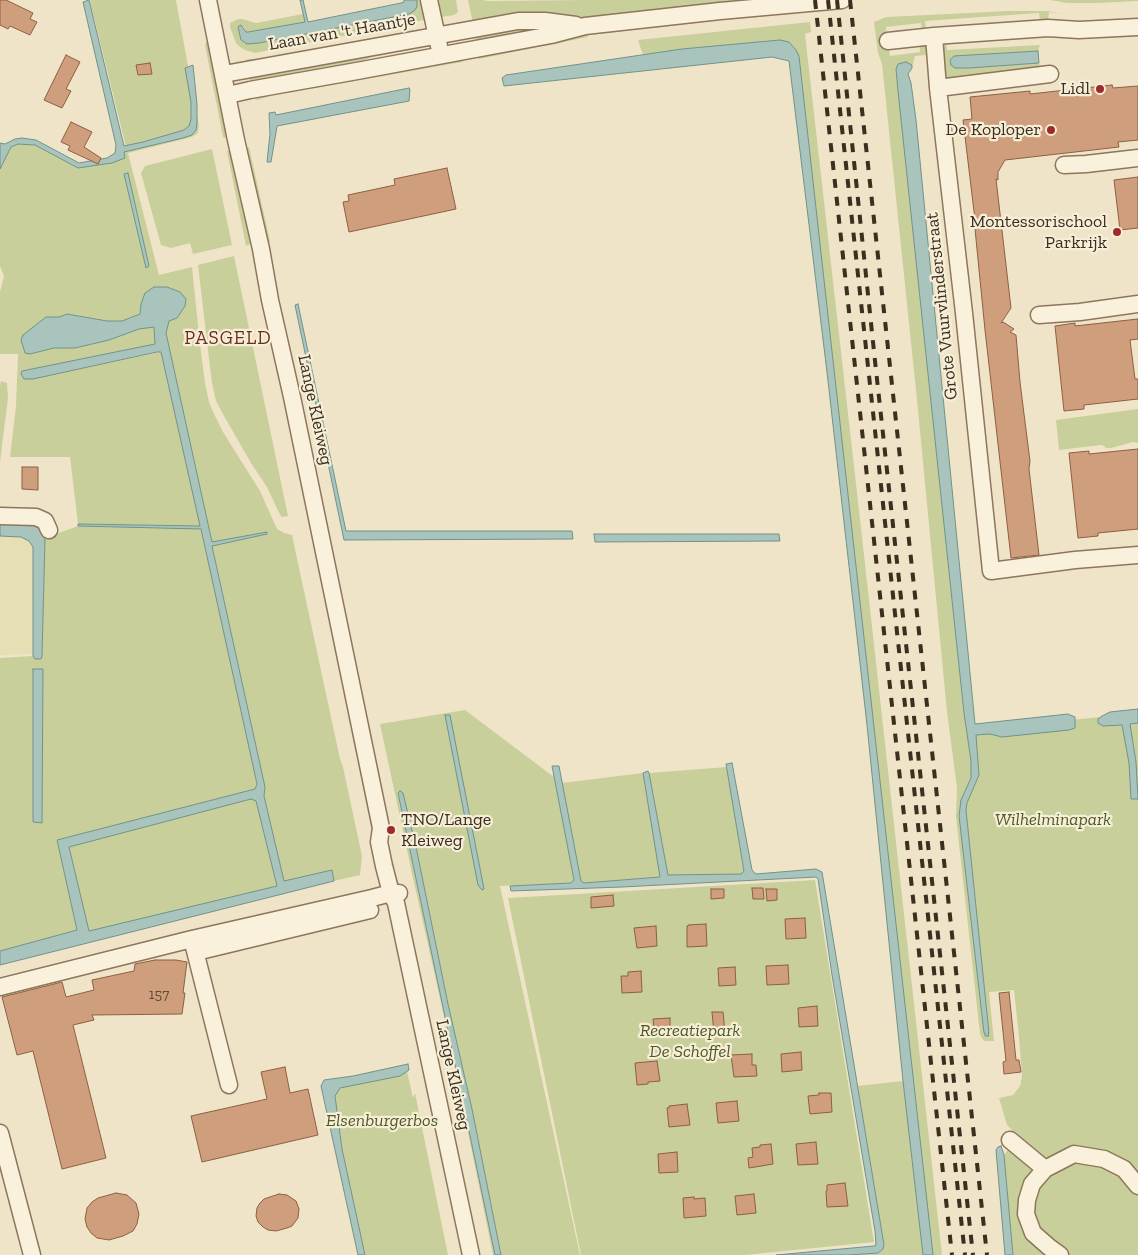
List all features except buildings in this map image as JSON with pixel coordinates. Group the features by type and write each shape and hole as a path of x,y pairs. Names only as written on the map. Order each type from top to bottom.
{"street":[{"name":"Lange Kleiweg","path":"208,0 380,828 388,841 396,896 471,1255"},
{"path":"429,0 440,55"},
{"name":"Laan van 't Haantje","path":"228,95 551,35 586,26 842,0"},
{"name":"Laan van 't Haantje","path":"224,74 518,21 545,21 586,26"},
{"path":"888,41 1048,28 1079,30 1138,27"},
{"name":"Grote Vuurvlinderstraat","path":"934,36 938,88 991,571 1075,560 1138,555"},
{"path":"938,88 1050,74"},
{"path":"1064,165 1138,158"},
{"path":"1042,315 1138,304"},
{"path":"0,516 36,517 45,521 49,530"},
{"path":"0,987 194,945 396,896"},
{"path":"194,945 229,1085"},
{"path":"0,1133 32,1255"},
{"path":"1010,1140 1044,1169"},
{"path":"1060,1255 1033,1233 1026,1214 1027,1200 1032,1184 1044,1169 1074,1154 1104,1159 1124,1169 1138,1186"}],"shaded area":[{"path":"0,536 23,536 34,547 32,654 0,655"}],"green space":[{"path":"91,0 176,0 199,126 198,133 192,137 128,153 159,275 192,267 205,383 214,414 223,432 260,491 277,529 292,535 362,856 360,875 334,881 331,870 284,882 264,796 265,787 212,545 267,534 266,532 212,543 166,333 180,292 167,287 154,287 141,304 140,314 122,321 107,321 68,314 59,317 46,317 34,326 30,354 54,348 75,348 109,340 139,329 154,327 155,344 23,371 21,374 33,379 161,352 201,526 78,524 70,457 10,457 16,406 18,354 0,354 0,292 4,276 0,266 0,169 11,147 18,144 35,145 78,168 125,158 124,152 127,151"},
{"path":"417,0 422,0 424,20 255,53 245,50 236,43 230,27 230,23 238,19 256,23 303,14 305,22 248,32 246,32 244,27 238,27 241,40 259,43 417,4"},
{"path":"437,0 456,0 458,12 454,15 440,16"},
{"path":"468,0 742,0 657,9 606,17 548,15 473,24"},
{"path":"1050,0 1138,0 1138,1 1067,3"},
{"name":"Wilhelminapark","path":"1048,11 1063,14 1049,12 1048,22 1040,22 1039,13 925,21 926,30 922,32 921,23 886,27 890,56 920,52 919,43 926,42 927,55 915,56 912,65 896,69 964,713 972,770 971,778 961,801 959,816 984,1033 988,1033 966,810 979,775 975,730 1138,713 1138,1255 1013,1255 1004,1155 1012,1144 1012,1130 1007,1125 999,1098 1013,1095 1020,1086 1022,1077 1014,990 989,992 994,1041 983,1040 980,1034 956,817 957,788 947,712 917,400 882,64 878,53 874,22 886,17"},
{"path":"810,22 811,32 805,34 942,1255 933,1255 799,56 789,42 780,40 682,49 643,55 638,40"},
{"path":"564,25 476,42 475,34 515,26"},
{"path":"415,30 251,62 246,61 248,59 260,59"},
{"path":"588,34 588,37 479,59 478,53"},
{"path":"210,41 230,137 223,137 205,45 206,42"},
{"path":"946,41 947,50 1040,45 1038,51 954,56 950,60 951,65 955,68 1039,63 1041,72 942,83 940,44"},
{"path":"419,46 409,50 372,57 354,64 250,83 249,75"},
{"path":"467,59 462,62 257,100 254,98"},
{"path":"249,147 269,243 266,243 246,148"},
{"path":"212,149 232,245 193,254 190,243 171,248 161,245 141,173 145,166"},
{"path":"233,150 252,240 246,246 227,151"},
{"path":"234,256 288,516 282,517 279,513 267,487 251,463 216,401 212,383 198,265"},
{"path":"1,381 7,383 8,398 0,462 0,386"},
{"path":"1138,409 1138,443 1133,442 1111,448 1101,445 1059,450 1056,420"},
{"path":"78,526 201,528 257,784 255,789 57,840 77,930 0,951 0,658 33,656 35,659 42,656 45,538","holes":["33,669 42,669 42,823 33,822"]},
{"path":"465,710 554,777 574,880 571,883 500,886 580,1255 501,1255 416,847 403,793 400,791 398,794 495,1255 493,1255 448,1034 380,724"},
{"path":"727,767 744,871 741,874 668,876 649,773"},
{"path":"643,773 661,877 584,883 581,881 562,783"},
{"path":"251,799 256,801 277,886 89,932 69,847"},
{"name":"Recreatiepark De Schoffel","path":"815,880 874,1242 745,1255 581,1255 508,898"},
{"name":"Elsenburgerbos","path":"406,1067 413,1098 415,1093 448,1255 365,1255 342,1149 335,1096 338,1089"},
{"path":"903,1081 923,1255 848,1255 878,1253 884,1245 857,1086"}],"water":[{"path":"89,0 124,146 184,130 189,126 191,102 185,68 193,65 197,104 196,130 192,135 183,138 124,152 125,158 112,163 78,168 35,145 18,144 11,147 0,169 0,143 5,144 22,138 36,140 79,163 107,158 115,153 116,145 83,2"},
{"path":"300,0 303,0 308,22 401,3 404,0 417,0 417,7 409,14 259,43 247,44 241,40 238,27 241,25 248,32 305,22"},
{"path":"780,40 789,42 799,56 933,1255 923,1255 903,1081 867,725 789,61 772,57 504,86 502,78 506,75 682,49"},
{"path":"1038,51 1039,63 955,68 951,65 950,60 954,56"},
{"path":"906,62 912,65 908,74 916,120 975,724 1068,714 1075,717 1075,728 1069,730 1002,737 990,734 976,735 979,775 966,810 989,1036 985,1036 984,1033 959,816 961,800 971,778 971,761 964,713 898,91 896,69 898,64"},
{"path":"409,88 409,101 277,126 271,162 267,162 270,134 269,113 275,112 276,115"},
{"path":"128,173 149,266 146,268 124,174"},
{"path":"154,287 167,287 180,292 186,299 185,306 177,318 169,321 166,333 212,542 267,532 267,534 212,546 265,787 264,796 284,881 332,870 334,881 0,965 0,951 77,930 57,840 255,789 257,784 201,529 78,526 78,524 200,526 161,352 33,379 24,379 21,374 22,371 155,344 154,327 139,329 109,340 75,348 54,348 30,354 25,353 21,340 23,335 46,317 59,317 67,314 107,321 122,321 140,314 145,293","holes":["251,799 256,801 277,886 89,931 69,847"]},
{"path":"298,304 346,531 572,531 573,539 344,540 295,305"},
{"path":"0,523 35,525 42,531 45,538 41,659 35,659 33,656 33,547 29,541 21,537 0,536"},
{"path":"594,534 779,534 780,541 595,542"},
{"path":"33,669 43,669 42,823 33,822"},
{"path":"1138,709 1138,723 1130,724 1136,762 1138,799 1131,799 1129,763 1122,725 1103,726 1098,723 1098,719 1110,712"},
{"path":"445,715 450,715 484,889 482,890 478,885"},
{"path":"732,763 752,870 756,874 816,869 822,872 884,1245 883,1249 878,1253 776,1255 876,1245 818,879 816,877 511,891 510,886 571,883 574,880 552,766 559,766 581,881 584,883 660,877 643,773 648,771 668,875 741,874 744,871 726,764"},
{"path":"400,791 403,793 416,847 501,1255 495,1255 398,793"},
{"path":"408,1064 409,1070 400,1076 340,1088 335,1096 342,1149 365,1255 358,1255 321,1086 324,1080"},
{"path":"1001,1146 1004,1155 1013,1255 1005,1255 996,1150"}],"railway":[{"path":"815,0 952,1255"},
{"path":"828,0 965,1255"},
{"path":"837,0 973,1255"},
{"path":"850,0 987,1255"}],"place":[{"name":"Lidl","path":"1100,89"},
{"name":"De Koploper","path":"1051,130"},
{"name":"Montessorischool Parkrijk","path":"1117,232"},
{"name":"TNO/Lange Kleiweg","path":"391,830"}],"district":[{"name":"PASGELD","path":"228,339"}]}
